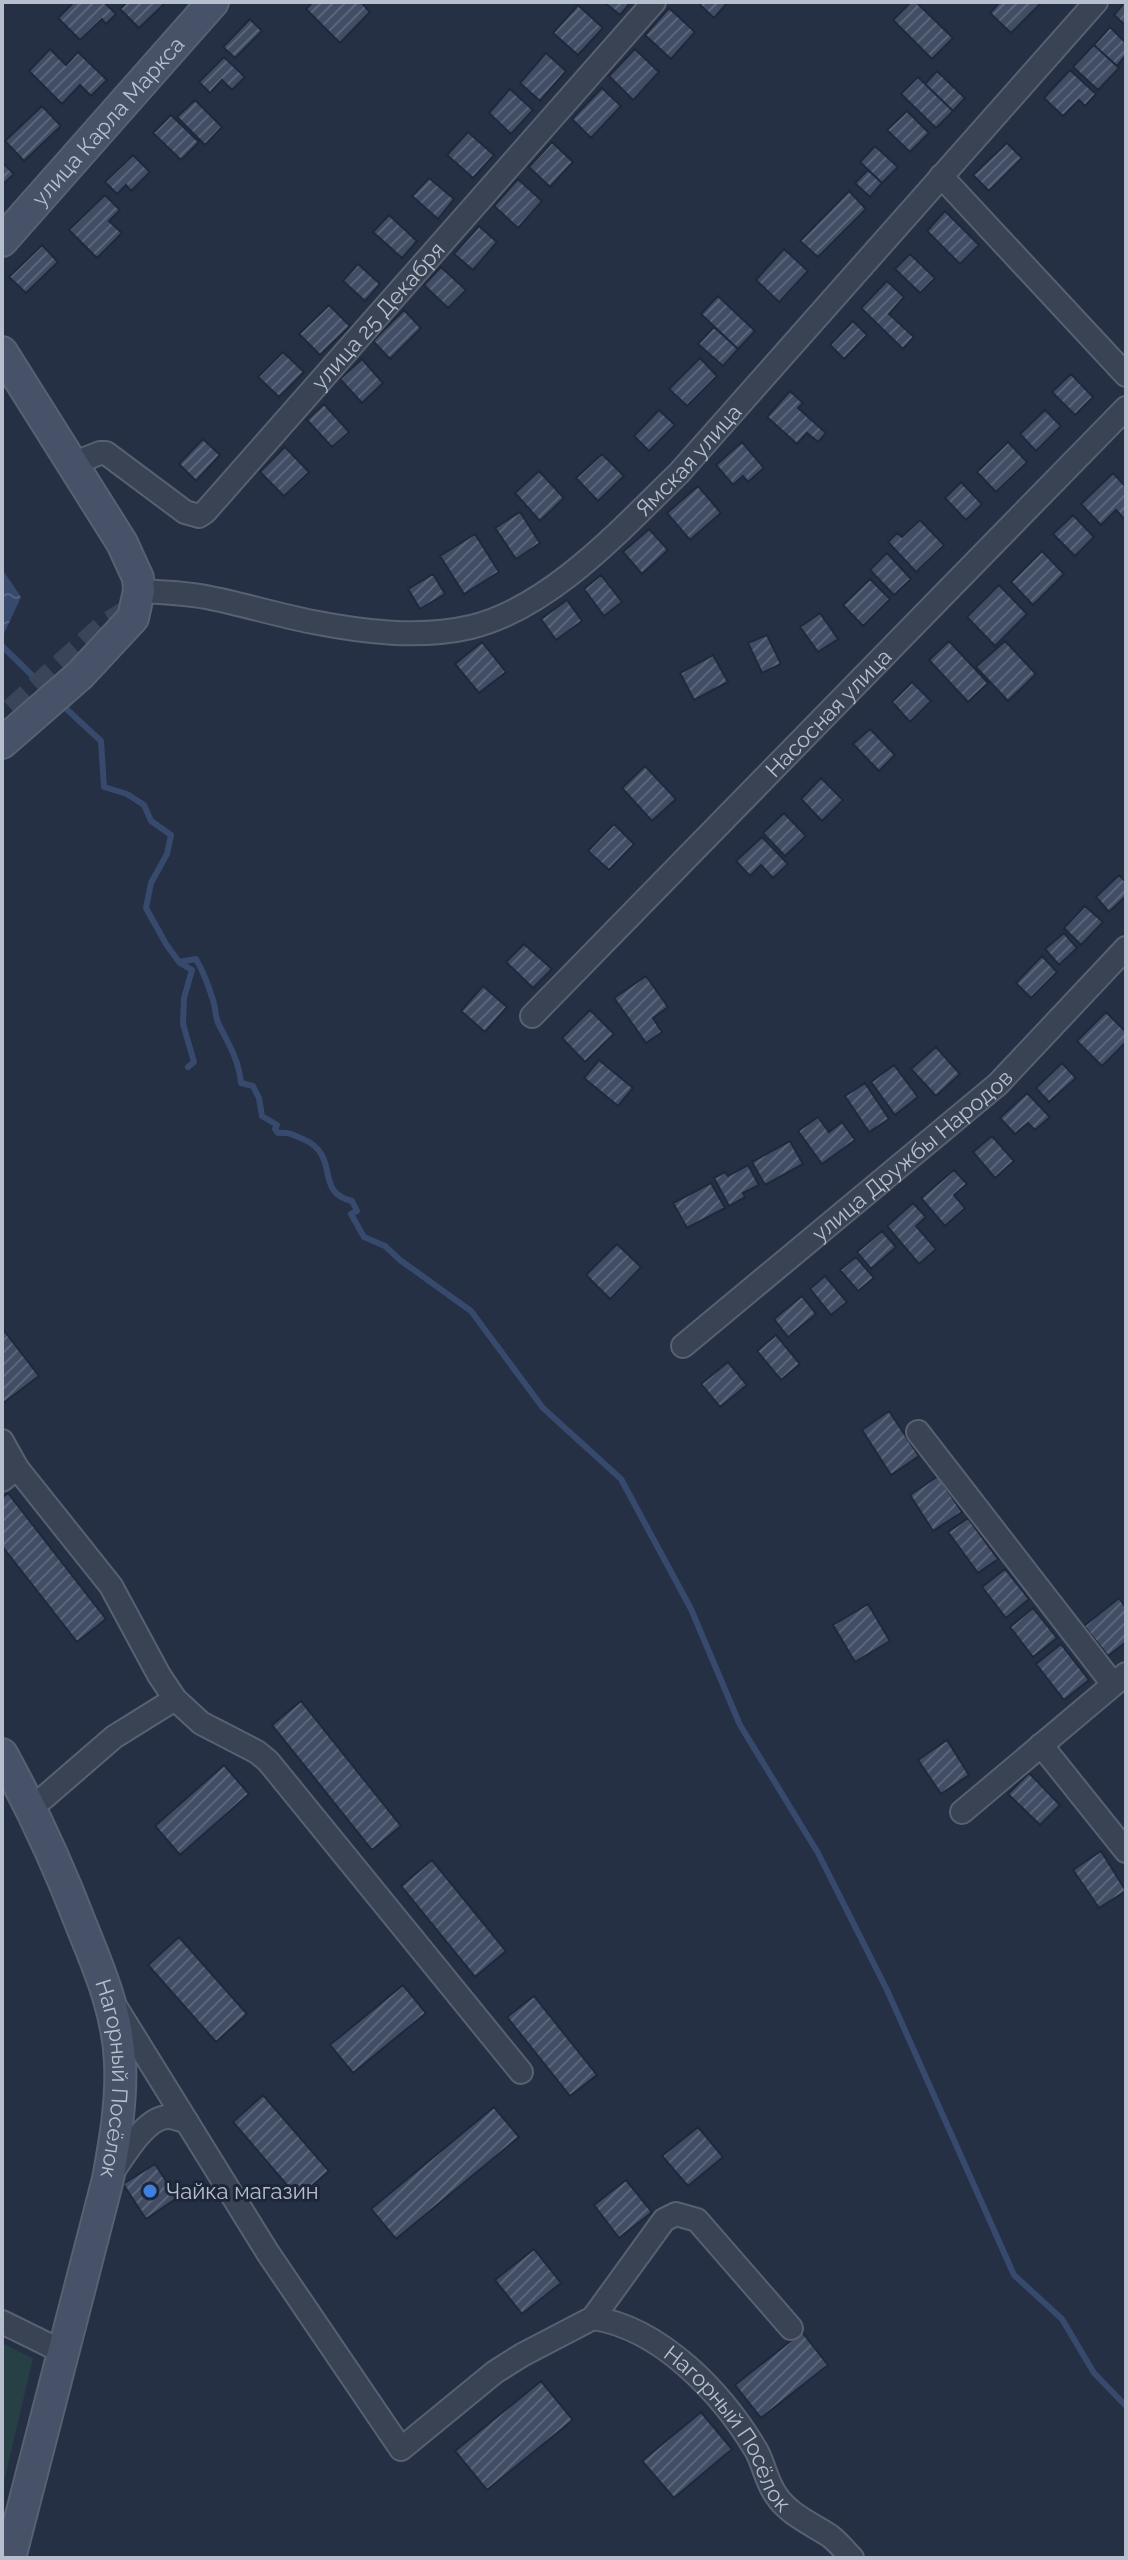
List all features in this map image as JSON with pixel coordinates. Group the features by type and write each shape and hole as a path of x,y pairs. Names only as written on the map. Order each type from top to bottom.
{"street":[{"name":"улица Карла Маркса","path":"2,241 213,2"},
{"name":"улица 25 Декабря","path":"72,464 106,453 185,512 199,516 205,512 654,2"},
{"name":"Ямская улица","path":"136,604 204,596 311,622 371,632 448,631 490,621 519,608 607,542 679,473 1096,2"},
{"path":"941,176 1126,375"},
{"path":"2,352 122,543 133,565 136,604 136,632 2,759"},
{"name":"Насосная улица","path":"532,1016 1126,408"},
{"path":"2,743 80,675 136,604"},
{"name":"улица Дружбы Народов","path":"683,1346 998,1084 1126,948"},
{"path":"918,1432 1120,1679 962,1812"},
{"path":"2,1441 9,1474 111,1586 175,1699 201,1723 257,1752 268,1761 521,2072"},
{"path":"32,1808 114,1737 175,1699"},
{"path":"1041,1745 1126,1851"},
{"name":"Нагорный Посёлок","path":"2,1754 32,1808 65,1882 110,1998 120,2064 108,2179 10,2558"},
{"path":"110,1998 268,2253 401,2449 495,2372 593,2318 664,2220 676,2214 697,2220 791,2328"},
{"path":"108,2179 141,2133 154,2122 167,2117 187,2122"},
{"name":"Нагорный Посёлок","path":"593,2318 636,2330 664,2346 733,2413 758,2454 777,2498 832,2538 852,2558"},
{"path":"2,2322 63,2352"}],"green space":[{"path":"2,2343 33,2358 2,2490"}],"water":[{"path":"2,569 21,597 2,638"}],"building":[{"path":"74,2 104,2 116,14 106,24 102,19 80,40 58,18"},
{"path":"127,2 165,3 139,28 120,9"},
{"path":"313,2 361,2 370,12 340,43 306,9"},
{"path":"604,2 631,2 620,15"},
{"path":"697,2 728,2 714,18"},
{"path":"911,2 916,2 953,38 932,59 893,20"},
{"path":"1000,2 1042,2 1011,33 990,13"},
{"path":"1126,2 1126,26 1114,15"},
{"path":"578,5 603,28 578,55 553,33"},
{"path":"669,8 695,32 671,59 645,35"},
{"path":"250,19 262,31 235,58 223,47"},
{"path":"1110,27 1126,43 1126,55 1117,66 1094,45"},
{"path":"1094,45 1119,68 1098,90 1073,67"},
{"path":"50,49 66,65 78,52 107,80 91,96 80,85 62,104 29,71"},
{"path":"635,49 659,72 633,100 609,76"},
{"path":"546,53 566,71 540,101 520,83"},
{"path":"224,57 245,77 232,90 222,80 210,93 199,82"},
{"path":"1070,70 1096,94 1085,106 1079,100 1063,116 1044,98"},
{"path":"937,71 965,98 953,111 925,84"},
{"path":"918,77 953,111 936,128 901,94"},
{"path":"602,88 621,106 591,138 572,119"},
{"path":"510,89 533,110 511,134 489,113"},
{"path":"195,100 222,127 205,145 177,117"},
{"path":"42,106 61,126 24,161 5,141"},
{"path":"907,111 929,133 910,152 887,130"},
{"path":"171,115 199,142 181,160 153,133"},
{"path":"468,132 494,155 473,178 447,155"},
{"path":"552,142 573,162 550,187 529,167"},
{"path":"1007,143 1022,158 989,191 973,175"},
{"path":"875,146 898,167 882,183 860,162"},
{"path":"133,155 150,172 131,191 126,185 117,194 105,182"},
{"path":"2,162 14,174 2,185"},
{"path":"868,170 882,183 870,197 855,183"},
{"path":"429,178 454,199 438,219 412,196"},
{"path":"518,179 542,201 518,228 494,206"},
{"path":"849,191 866,209 818,257 800,241"},
{"path":"105,195 120,210 109,221 122,233 97,258 69,230"},
{"path":"945,211 979,245 960,264 927,231"},
{"path":"389,215 417,241 402,258 373,232"},
{"path":"479,226 497,242 473,270 454,254"},
{"path":"42,245 58,262 26,293 9,277"},
{"path":"784,249 808,271 779,302 756,280"},
{"path":"910,254 935,278 920,293 895,269"},
{"path":"358,264 380,284 365,301 343,281"},
{"path":"441,267 466,290 448,308 424,285"},
{"path":"887,281 904,297 889,314 914,337 903,349 861,308"},
{"path":"718,296 755,331 738,349 701,314"},
{"path":"329,305 350,326 320,355 299,334"},
{"path":"404,310 421,328 390,359 373,341"},
{"path":"853,321 867,335 844,359 830,345"},
{"path":"714,327 738,349 723,366 698,344"},
{"path":"283,352 304,372 279,397 258,377"},
{"path":"700,358 717,376 687,406 669,389"},
{"path":"362,359 383,383 362,403 340,379"},
{"path":"1071,374 1093,397 1075,415 1052,392"},
{"path":"790,391 803,403 798,408 826,433 818,442 807,433 797,444 767,417"},
{"path":"324,404 349,432 332,447 307,420"},
{"path":"659,410 675,425 649,451 634,436"},
{"path":"1045,410 1061,426 1036,451 1020,434"},
{"path":"203,439 220,455 196,481 179,464"},
{"path":"742,442 764,468 748,482 743,476 733,485 716,465"},
{"path":"1008,442 1027,462 996,492 977,472"},
{"path":"285,447 309,472 284,496 260,472"},
{"path":"602,454 624,476 598,501 576,478"},
{"path":"539,471 564,498 540,521 515,493"},
{"path":"1113,473 1126,487 1126,521 1116,510 1101,525 1081,504"},
{"path":"961,482 982,504 966,520 945,498"},
{"path":"698,486 721,513 690,540 667,513"},
{"path":"520,512 540,543 516,559 495,528"},
{"path":"1073,515 1094,537 1075,556 1053,534"},
{"path":"920,520 944,545 916,572 888,542 897,533 902,537"},
{"path":"649,529 668,550 642,574 623,552"},
{"path":"475,534 499,572 464,594 440,556"},
{"path":"1042,551 1064,574 1033,605 1011,582"},
{"path":"887,553 911,579 894,595 870,570"},
{"path":"433,574 445,594 420,609 408,589"},
{"path":"601,575 622,602 604,616 584,589"},
{"path":"870,579 890,599 863,626 843,605"},
{"path":"999,585 1027,614 995,646 967,617"},
{"path":"567,600 582,621 556,640 541,619"},
{"path":"820,613 838,639 818,652 800,627"},
{"path":"767,635 781,664 762,673 748,643"},
{"path":"949,641 988,683 968,702 929,660"},
{"path":"1005,641 1036,674 1008,701 976,667"},
{"path":"482,642 506,672 479,693 455,664"},
{"path":"713,655 728,682 694,700 680,673"},
{"path":"912,682 931,701 910,722 892,702"},
{"path":"870,729 895,755 879,771 853,744"},
{"path":"645,766 676,799 652,821 622,788"},
{"path":"821,778 843,800 822,821 801,799"},
{"path":"784,813 806,836 785,856 763,833"},
{"path":"614,824 634,844 609,870 588,851"},
{"path":"762,837 788,864 773,878 761,865 750,876 736,861"},
{"path":"1119,875 1126,882 1126,896 1109,912 1096,897"},
{"path":"1085,906 1103,922 1081,945 1064,928"},
{"path":"1064,933 1077,948 1059,965 1045,949"},
{"path":"524,944 552,969 533,988 506,962"},
{"path":"1042,956 1057,972 1031,998 1016,983"},
{"path":"646,976 668,1007 653,1018 662,1032 646,1043 614,998"},
{"path":"483,986 507,1007 485,1032 461,1011"},
{"path":"590,1010 614,1034 585,1062 562,1038"},
{"path":"1106,1012 1126,1032 1126,1042 1102,1066 1077,1041"},
{"path":"936,1047 960,1074 936,1096 911,1069"},
{"path":"599,1060 633,1088 618,1106 584,1078"},
{"path":"1062,1063 1076,1078 1049,1102 1036,1088"},
{"path":"894,1065 918,1097 895,1115 871,1082"},
{"path":"865,1083 889,1119 869,1132 845,1096"},
{"path":"1027,1093 1050,1117 1035,1130 1028,1123 1015,1134 1000,1118"},
{"path":"818,1117 829,1132 842,1122 855,1140 822,1164 798,1131"},
{"path":"992,1136 1014,1161 995,1178 973,1152"},
{"path":"790,1141 803,1164 765,1185 752,1162"},
{"path":"748,1165 759,1185 743,1193 745,1197 729,1206 714,1178 725,1172 728,1176"},
{"path":"954,1170 967,1184 954,1195 965,1208 945,1226 921,1198"},
{"path":"711,1183 725,1208 687,1228 673,1203"},
{"path":"913,1203 926,1217 916,1226 936,1249 919,1264 887,1226"},
{"path":"882,1231 896,1247 871,1269 857,1252"},
{"path":"617,1244 641,1267 610,1299 586,1275"},
{"path":"856,1257 874,1278 858,1291 840,1270"},
{"path":"825,1276 847,1302 831,1315 810,1289"},
{"path":"802,1296 816,1314 788,1337 774,1319"},
{"path":"2,1328 39,1376 2,1404"},
{"path":"776,1335 800,1364 781,1380 757,1351"},
{"path":"728,1362 747,1385 720,1407 701,1384"},
{"path":"889,1411 919,1456 891,1475 862,1430"},
{"path":"938,1476 962,1512 933,1531 910,1495"},
{"path":"8,1493 106,1619 77,1642 2,1546 2,1498"},
{"path":"968,1518 998,1559 978,1573 948,1532"},
{"path":"1005,1569 1029,1599 1006,1618 982,1587"},
{"path":"1119,1598 1126,1608 1126,1642 1108,1656 1084,1626"},
{"path":"868,1604 890,1641 855,1662 833,1625"},
{"path":"1033,1608 1057,1638 1033,1657 1010,1627"},
{"path":"1061,1644 1089,1680 1064,1700 1036,1664"},
{"path":"301,1701 401,1826 372,1850 272,1725"},
{"path":"947,1740 969,1775 941,1794 918,1760"},
{"path":"224,1765 249,1794 180,1855 155,1826"},
{"path":"1029,1773 1060,1805 1040,1825 1008,1794"},
{"path":"1101,1851 1126,1891 1099,1908 1073,1870"},
{"path":"432,1860 506,1951 475,1977 401,1886"},
{"path":"179,1937 247,2014 216,2042 148,1965"},
{"path":"403,1985 426,2013 353,2073 330,2045"},
{"path":"534,1996 597,2075 570,2096 507,2017"},
{"path":"263,2095 329,2171 298,2198 233,2122"},
{"path":"494,2107 519,2137 396,2239 371,2209"},
{"path":"698,2127 723,2157 688,2186 662,2156"},
{"name":"Чайка магазин","path":"155,2164 177,2198 146,2219 123,2184"},
{"path":"626,2180 652,2212 619,2238 594,2205"},
{"path":"534,2249 561,2283 522,2314 495,2280"},
{"path":"802,2332 828,2365 761,2418 735,2385"},
{"path":"541,2381 573,2420 487,2490 455,2451"},
{"path":"701,2412 732,2449 674,2498 642,2461"}],"waterway":[{"path":"2,646 47,690"},
{"path":"61,704 101,741 104,787 127,794 144,805 151,821 171,835 167,854 151,883 146,908 179,962 196,959 210,990 218,1022 236,1060 241,1083 253,1086 262,1116 277,1125 275,1129 278,1133 291,1134 315,1146 322,1155 333,1190 352,1201 357,1211 351,1214 364,1237 385,1246 471,1311 543,1408 621,1479 691,1609 740,1725 818,1853 887,1990 1014,2275 1062,2319 1094,2373 1126,2406"},
{"path":"180,963 192,970 184,998 183,1024 194,1062 188,1067"}],"tunnel":[{"path":"2,740 8,712 103,626 132,608"}],"place":[{"name":"Чайка магазин","path":"150,2191"}]}
